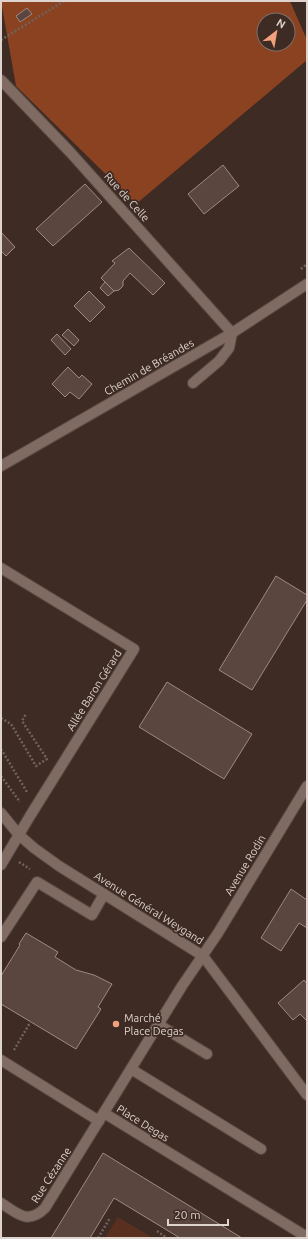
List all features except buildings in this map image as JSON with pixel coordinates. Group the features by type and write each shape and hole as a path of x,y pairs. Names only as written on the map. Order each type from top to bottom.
{"street":[{"name":"Rue de Celle","path":"1,80 70,152 232,333"},
{"name":"Chemin de Bréandes","path":"1,466 232,333 307,284"},
{"path":"192,383 219,361 229,348 232,333"},
{"name":"Allée Baron Gérard","path":"1,568 134,649 19,834"},
{"name":"Avenue Rodin","path":"203,956 307,786"},
{"name":"Avenue Général Weygand","path":"1,814 34,848 59,866 203,956 307,1095"},
{"path":"1,866 19,834"},
{"path":"1,937 38,882 92,915 104,894"},
{"name":"Place Degas","path":"203,956 102,1117 307,1237"},
{"path":"159,1025 207,1054"},
{"path":"1,1060 102,1117"},
{"path":"131,1069 261,1149"},
{"name":"Rue Cézanne","path":"1,1203 18,1214 26,1217 38,1215 45,1208 102,1117"}],"path":[{"path":"1,40 64,1"},
{"path":"1,718 11,724 36,766 46,759 22,721 26,714"},
{"path":"1,749 28,791 19,801"},
{"path":"1,776 30,816"},
{"path":"13,1050 31,1021"},
{"path":"98,1238 110,1218"},
{"path":"157,1231 167,1238"}],"shaded area":[{"path":"1,1 290,1 295,12 256,12 256,52 296,52 296,15 307,40 307,60 136,204 16,86"},
{"path":"118,1217 153,1238 105,1238"}],"place":[{"name":"Marché Place Degas","path":"116,1024"}]}
